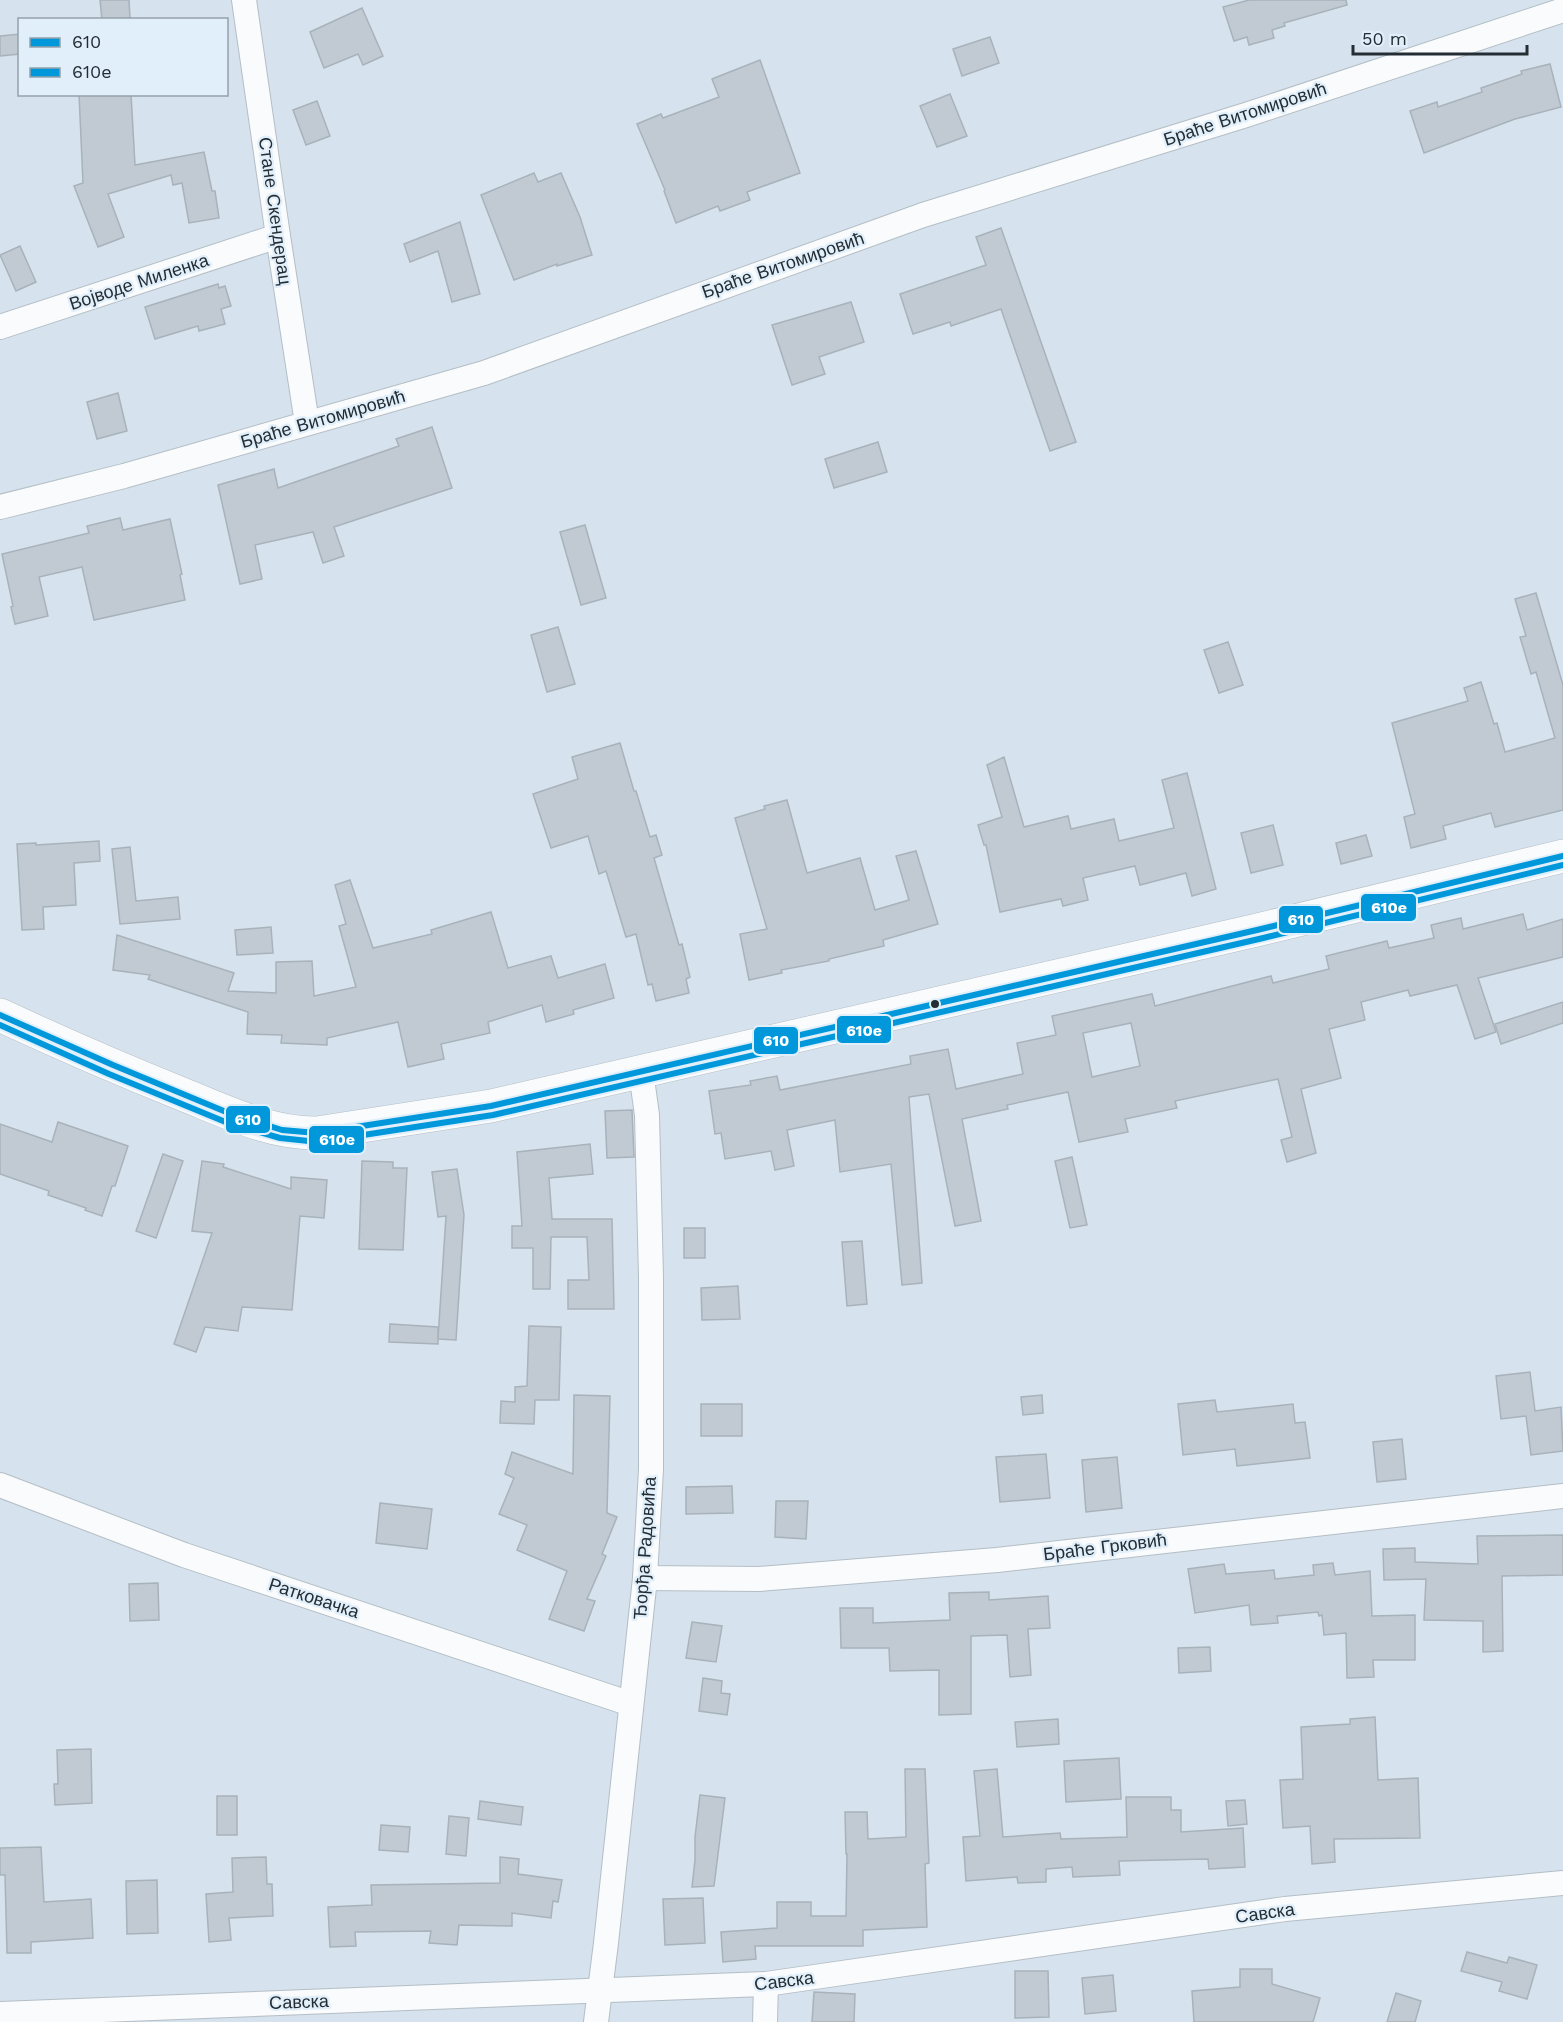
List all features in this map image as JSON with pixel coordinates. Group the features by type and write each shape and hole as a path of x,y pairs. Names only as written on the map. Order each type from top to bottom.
{"street":[{"name":"Стане Скендерац","path":"244,0 307,423"},
{"name":"Браће Витомировић","path":"0,507 124,476 484,373 923,215 1246,115 1563,10"},
{"name":"Војводе Миленка","path":"0,327 278,236"},
{"path":"0,1016 119,1068 261,1124 299,1133 355,1129 491,1106 1246,932 1563,856"},
{"name":"Ђорђа Радовића","path":"596,2022 645,1578 651,1469 651,1277 646,1115 641,1072"},
{"name":"Ратковачка","path":"0,1485 184,1555 632,1704"},
{"name":"Браће Грковић","path":"645,1578 759,1579 996,1560 1563,1496"},
{"name":"Савска","path":"0,2014 766,1984 1285,1909 1563,1883"},
{"path":"765,2022 766,1984"}],"building":[{"path":"100,0 129,0 130,18 102,18"},
{"path":"1249,0 1346,0 1347,5 1284,23 1285,26 1272,30 1274,38 1249,45 1247,37 1234,41 1223,7"},
{"path":"362,8 383,56 363,65 358,54 324,68 310,32"},
{"path":"18,34 18,54 0,56 0,36"},
{"path":"990,37 999,63 962,76 953,49"},
{"path":"760,60 800,173 747,192 750,200 720,211 718,206 676,223 665,190 637,124 661,114 663,118 719,97 712,79"},
{"path":"1550,64 1561,107 1515,119 1424,153 1410,111 1437,102 1438,107 1482,92 1481,88 1522,74 1521,71"},
{"path":"950,94 967,136 937,147 920,106"},
{"path":"79,96 131,96 135,165 204,152 212,191 215,191 219,218 189,223 182,183 173,185 171,175 108,194 124,237 98,247 74,186 83,183"},
{"path":"317,101 330,136 306,145 293,110"},
{"path":"534,173 538,182 561,173 580,217 592,255 557,266 557,264 514,280 481,195"},
{"path":"460,222 480,294 452,302 438,251 410,262 404,244"},
{"path":"1001,228 1076,442 1050,451 1001,309 951,326 950,322 913,334 900,294 986,265 976,237"},
{"path":"20,246 36,282 16,291 0,255"},
{"path":"218,284 219,288 225,286 231,306 221,309 225,324 199,331 198,326 155,339 145,307"},
{"path":"851,302 864,342 819,357 825,374 792,385 772,325"},
{"path":"118,393 127,431 97,439 87,402"},
{"path":"432,427 452,488 334,527 344,556 323,563 313,532 255,545 262,579 240,584 218,485 274,469 278,488 399,446 396,439"},
{"path":"878,442 887,472 834,488 825,459"},
{"path":"120,518 123,530 170,519 185,600 94,620 82,567 39,577 48,616 15,624 2,554 89,533 87,526"},
{"path":"585,525 606,598 581,605 560,532"},
{"path":"1536,593 1563,685 1563,810 1495,827 1491,813 1443,826 1446,839 1411,848 1404,817 1415,814 1392,723 1468,701 1464,688 1481,682 1494,724 1497,723 1505,752 1555,738 1536,672 1531,674 1520,637 1526,636 1515,599"},
{"path":"558,627 575,684 547,692 531,635"},
{"path":"1228,642 1243,685 1219,693 1204,650"},
{"path":"620,743 650,837 656,835 662,855 654,858 679,945 682,944 690,977 686,979 689,993 656,1001 652,984 648,985 636,934 626,937 606,871 599,874 588,836 551,848 533,794 578,779 572,757"},
{"path":"1004,757 1024,827 1068,816 1071,829 1114,819 1119,841 1174,828 1162,780 1187,773 1216,889 1192,896 1186,873 1140,885 1135,866 1083,878 1088,900 1063,906 1061,899 1000,912 986,845 984,845 978,825 1002,817 987,765"},
{"path":"787,800 807,873 860,858 875,910 909,900 896,856 916,851 938,924 883,940 884,946 829,959 829,961 781,970 782,973 749,980 740,934 767,929 735,818 765,809 764,806"},
{"path":"1273,825 1283,865 1251,873 1241,833"},
{"path":"1366,835 1372,856 1341,864 1336,843"},
{"path":"99,841 100,861 74,863 76,905 43,907 44,929 22,930 17,844"},
{"path":"130,847 136,901 178,897 180,919 120,924 112,849"},
{"path":"350,880 373,948 432,934 431,930 491,912 508,968 551,956 558,978 605,964 614,998 573,1010 574,1014 546,1022 542,1005 488,1022 490,1033 441,1044 444,1059 408,1067 398,1022 327,1038 327,1045 281,1043 282,1035 247,1034 248,1012 148,979 150,975 113,970 117,935 234,973 228,991 276,993 276,962 312,961 314,996 356,987 339,926 346,924 335,885"},
{"path":"1523,914 1527,930 1563,919 1563,957 1478,978 1496,1032 1475,1039 1457,985 1410,996 1408,990 1361,1002 1365,1020 1329,1029 1341,1078 1301,1089 1316,1153 1287,1162 1281,1140 1292,1137 1278,1079 1175,1101 1177,1108 1125,1119 1128,1132 1079,1142 1068,1092 1007,1105 1008,1109 962,1119 981,1221 955,1226 929,1094 909,1097 922,1283 902,1285 891,1164 840,1172 835,1120 787,1130 794,1166 775,1170 771,1151 725,1159 721,1133 715,1134 709,1091 751,1085 750,1081 777,1076 780,1090 911,1064 910,1056 948,1049 956,1089 1023,1074 1017,1043 1056,1035 1052,1016 1152,994 1155,1006 1271,976 1273,983 1329,969 1326,956 1387,941 1389,948 1434,938 1431,925 1461,918 1463,929","holes":["1131,1023 1140,1066 1092,1077 1083,1033"]},
{"path":"271,927 273,953 237,955 235,930"},
{"path":"1563,1002 1563,1023 1501,1044 1495,1024"},
{"path":"632,1110 634,1157 607,1158 605,1111"},
{"path":"58,1122 128,1146 102,1216 48,1195 49,1191 0,1174 0,1124 52,1142"},
{"path":"590,1144 593,1174 549,1178 552,1219 612,1219 614,1309 568,1309 568,1280 589,1280 587,1237 551,1237 550,1289 533,1289 533,1248 512,1248 512,1226 522,1226 517,1152"},
{"path":"163,1154 183,1161 156,1238 136,1231"},
{"path":"1072,1157 1087,1225 1070,1228 1055,1161"},
{"path":"202,1161 224,1164 223,1167 291,1189 291,1177 327,1180 324,1218 300,1216 292,1310 242,1307 238,1331 205,1327 196,1352 174,1344 212,1233 192,1231"},
{"path":"362,1161 393,1162 393,1168 407,1168 403,1250 359,1249"},
{"path":"457,1169 464,1215 456,1340 438,1339 446,1216 438,1217 432,1172"},
{"path":"684,1228 705,1228 705,1258 684,1258"},
{"path":"862,1241 867,1304 847,1306 842,1242"},
{"path":"738,1286 740,1319 702,1320 701,1288"},
{"path":"390,1324 438,1327 438,1344 389,1342"},
{"path":"529,1326 561,1327 559,1400 535,1400 534,1424 500,1423 501,1401 515,1402 515,1387 527,1386"},
{"path":"1530,1372 1535,1411 1561,1407 1563,1451 1531,1455 1526,1416 1501,1419 1496,1376"},
{"path":"574,1395 610,1396 607,1513 617,1517 602,1554 606,1556 587,1599 595,1601 584,1631 549,1619 567,1571 517,1550 527,1525 499,1514 514,1478 505,1474 512,1452 573,1474"},
{"path":"1042,1395 1043,1413 1023,1415 1021,1397"},
{"path":"1215,1400 1217,1412 1293,1404 1295,1423 1305,1422 1310,1458 1237,1466 1235,1449 1183,1455 1178,1404"},
{"path":"701,1404 742,1404 742,1436 701,1436"},
{"path":"1402,1439 1406,1479 1377,1482 1373,1442"},
{"path":"1046,1454 1050,1498 1000,1502 996,1457"},
{"path":"1117,1457 1122,1508 1086,1512 1082,1460"},
{"path":"732,1486 733,1513 686,1514 686,1487"},
{"path":"776,1501 808,1501 806,1539 775,1537"},
{"path":"380,1503 432,1509 427,1549 376,1543"},
{"path":"1563,1535 1563,1575 1502,1576 1503,1651 1483,1652 1483,1621 1424,1620 1426,1579 1384,1580 1383,1549 1415,1548 1415,1562 1478,1564 1477,1536"},
{"path":"1333,1563 1335,1575 1370,1571 1372,1616 1415,1615 1415,1660 1373,1660 1374,1677 1347,1678 1346,1633 1324,1635 1322,1615 1319,1616 1318,1612 1277,1616 1278,1623 1251,1625 1249,1605 1195,1613 1188,1569 1224,1564 1226,1574 1274,1570 1275,1579 1314,1575 1313,1565"},
{"path":"158,1583 159,1620 130,1621 129,1584"},
{"path":"989,1592 989,1600 1048,1596 1050,1628 1028,1629 1031,1675 1010,1677 1007,1635 971,1636 971,1714 939,1715 939,1670 890,1671 889,1648 841,1648 840,1608 873,1608 873,1623 950,1620 949,1593"},
{"path":"692,1622 722,1626 716,1662 686,1658"},
{"path":"1210,1647 1211,1671 1179,1673 1178,1648"},
{"path":"703,1678 722,1681 721,1693 730,1694 727,1715 699,1711"},
{"path":"1375,1717 1378,1780 1418,1778 1420,1838 1334,1839 1335,1862 1312,1864 1310,1826 1283,1828 1280,1780 1303,1779 1301,1727 1350,1724 1350,1719"},
{"path":"1058,1719 1059,1744 1017,1747 1015,1722"},
{"path":"91,1749 92,1803 55,1805 54,1784 58,1784 57,1750"},
{"path":"1119,1758 1121,1799 1066,1802 1064,1761"},
{"path":"905,1769 925,1769 929,1863 925,1864 927,1927 863,1930 863,1946 755,1946 756,1959 723,1962 721,1932 777,1928 777,1902 811,1902 811,1916 846,1916 845,1812 867,1812 868,1839 906,1837"},
{"path":"997,1769 1003,1837 1060,1833 1061,1839 1127,1837 1126,1797 1171,1797 1171,1810 1181,1810 1181,1832 1243,1828 1245,1867 1209,1869 1208,1859 1119,1861 1120,1875 1073,1877 1072,1867 1046,1869 1046,1882 1018,1883 1017,1877 966,1881 963,1837 980,1836 974,1771"},
{"path":"700,1795 725,1798 714,1886 692,1887 695,1837"},
{"path":"217,1796 237,1796 237,1835 217,1835"},
{"path":"1245,1800 1247,1824 1228,1826 1226,1801"},
{"path":"480,1801 523,1807 521,1825 478,1819"},
{"path":"449,1816 469,1818 466,1856 446,1854"},
{"path":"381,1825 410,1827 408,1852 379,1850"},
{"path":"41,1847 44,1902 91,1899 93,1938 31,1942 31,1953 7,1953 5,1875 0,1875 0,1848"},
{"path":"266,1857 267,1884 272,1884 273,1916 229,1918 231,1940 209,1942 206,1894 233,1892 232,1858"},
{"path":"500,1857 519,1859 518,1874 562,1880 558,1902 553,1901 551,1918 512,1913 512,1926 459,1925 457,1945 429,1943 431,1931 355,1932 356,1946 330,1947 328,1907 372,1905 371,1885 500,1883"},
{"path":"157,1880 158,1933 127,1934 126,1881"},
{"path":"703,1898 705,1943 665,1945 663,1899"},
{"path":"1467,1952 1507,1963 1509,1957 1537,1965 1527,1999 1499,1991 1502,1982 1461,1971"},
{"path":"1240,1969 1272,1969 1272,1984 1320,1998 1313,2022 1194,2022 1192,1991 1240,1987"},
{"path":"1015,1971 1048,1971 1049,2017 1015,2018"},
{"path":"1113,1975 1116,2011 1085,2014 1082,1978"},
{"path":"814,1992 855,1994 854,2022 812,2022"},
{"path":"1396,1993 1421,2001 1415,2022 1387,2022"}],"transit line":[{"name":"610","path":"0,1015 231,1114 282,1130 317,1133 491,1106 1257,930 1563,856"},
{"name":"610e","path":"0,1025 109,1074 228,1123 280,1138 318,1142 493,1115 1259,939 1563,865"}]}
